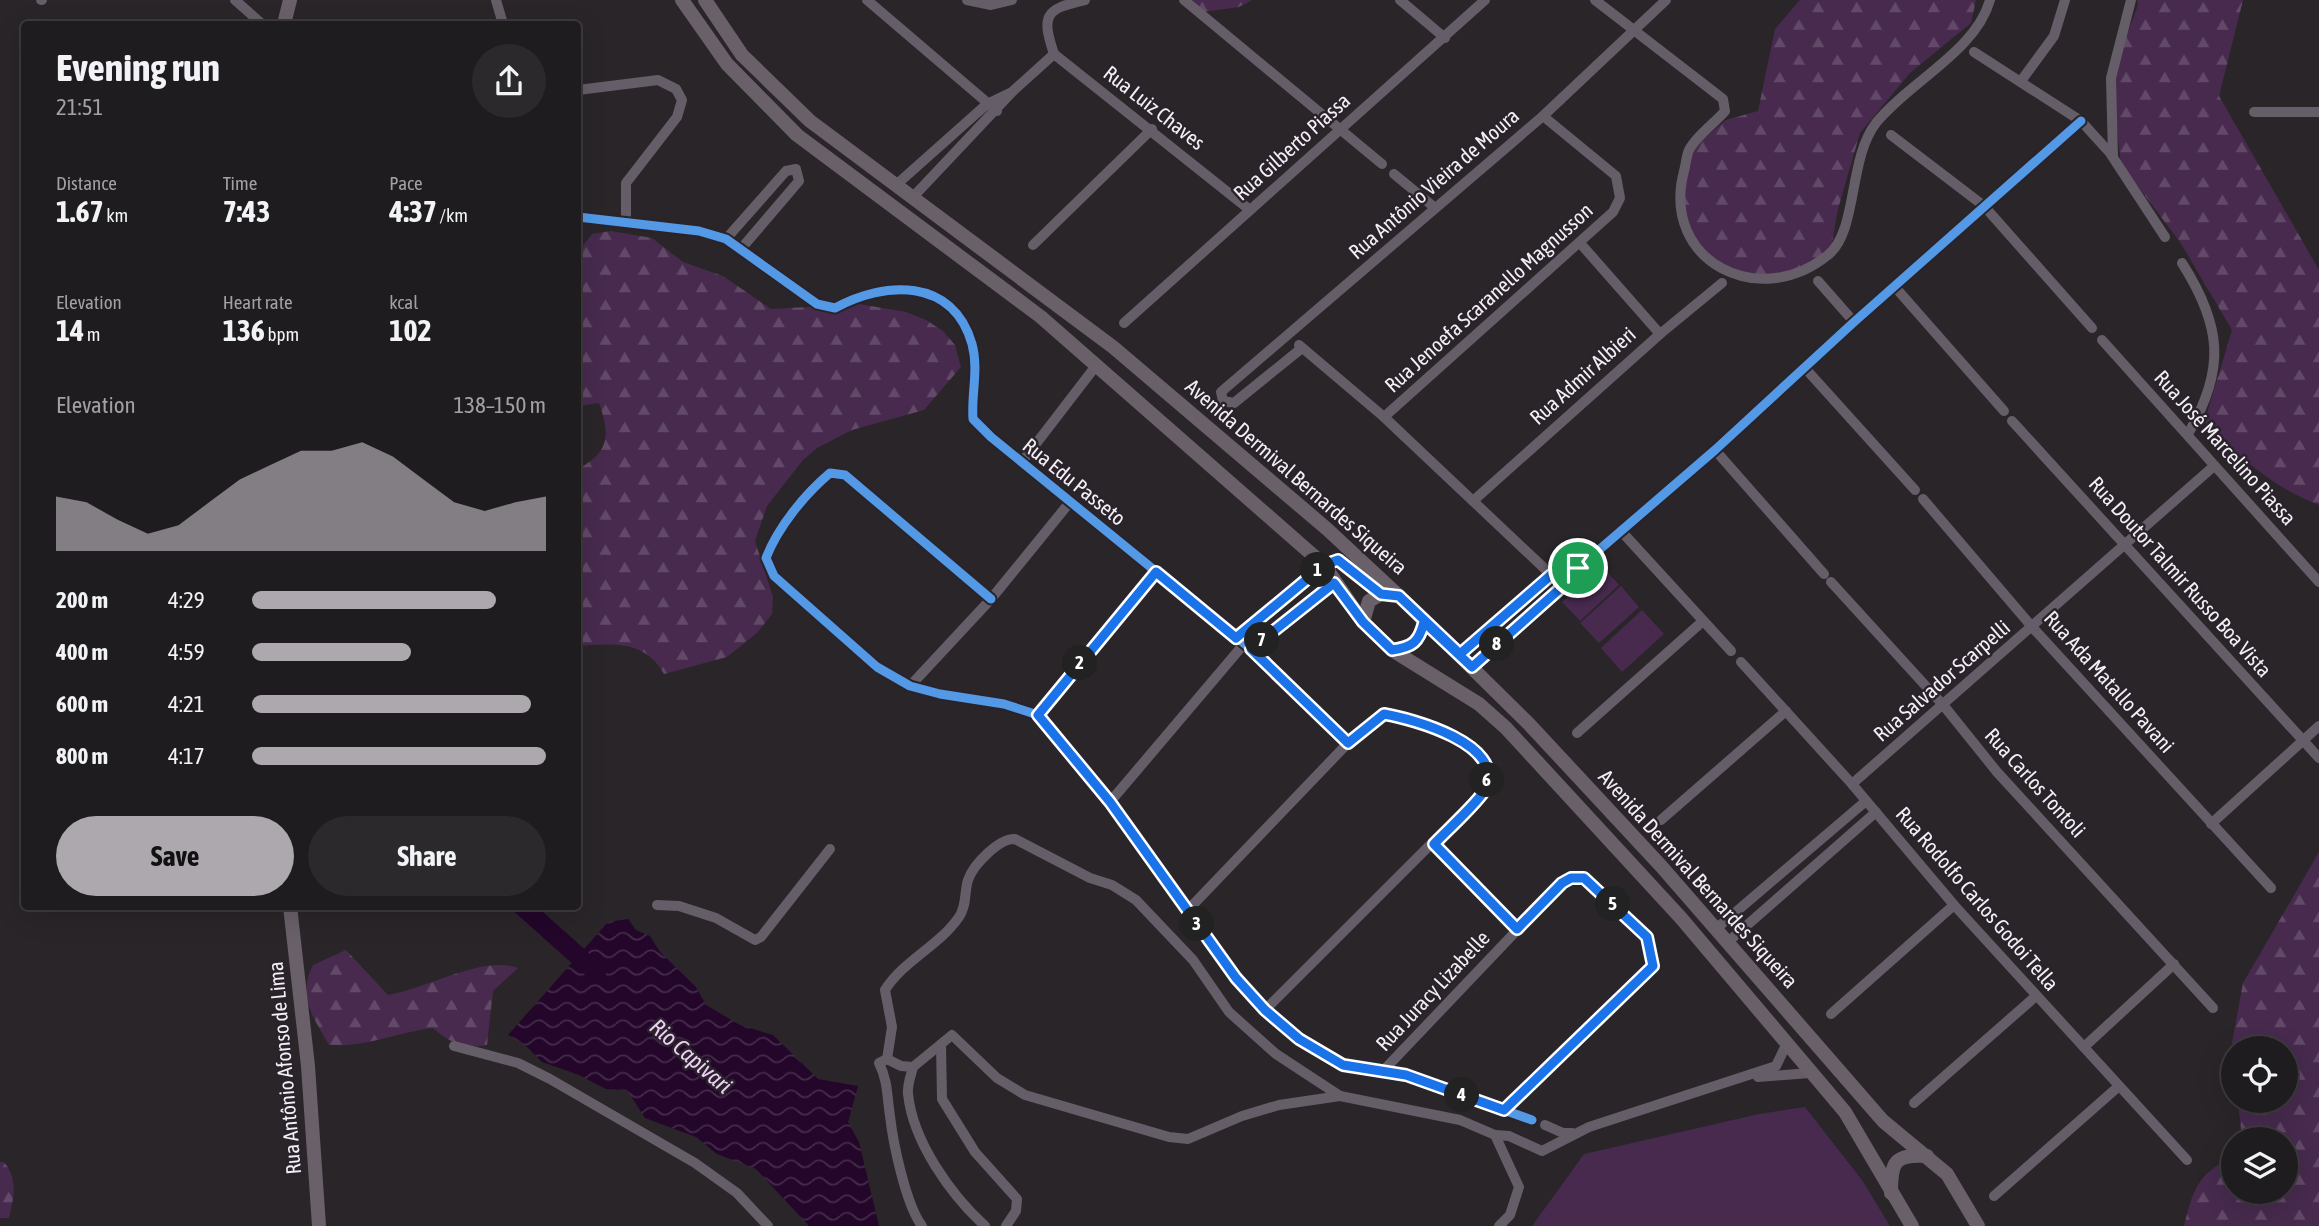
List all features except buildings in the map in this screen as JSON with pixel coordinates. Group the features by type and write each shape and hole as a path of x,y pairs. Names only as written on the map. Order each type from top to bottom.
{"main road":[{"path":"285,21 290,0"},
{"name":"Avenida Dermival Bernardes Siqueira","path":"682,0 727,64 797,135 1041,317 1324,565 1363,622 1392,650 1479,704 1506,728 1681,918 1845,1112 1912,1226"},
{"name":"Avenida Dermival Bernardes Siqueira","path":"705,0 742,55 810,121 1113,347 1326,529 1460,654 1729,941 1875,1112 1947,1174 1978,1226"},
{"path":"1324,565 1338,560 1381,594 1399,596"},
{"path":"1363,622 1364,607 1381,594"},
{"path":"1392,650 1412,645 1419,640 1424,622"},
{"name":"Rua Antônio Afonso de Lima","path":"290,910 308,1066 319,1226"},
{"path":"1891,1194 1891,1170 1895,1162 1909,1155 1927,1156"}],"street":[{"path":"235,0 259,21"},
{"path":"496,0 502,21"},
{"path":"867,0 992,107"},
{"path":"967,0 991,5 1012,0"},
{"path":"1184,0 1382,164"},
{"path":"1400,0 1445,38"},
{"name":"Rua Gilberto Piassa","path":"1124,323 1485,0"},
{"path":"1595,0 1723,99 1726,111 1690,150 1679,191 1685,224 1700,255 1738,277 1778,278 1806,270 1830,254 1845,235 1854,178 1875,125 1977,30 1990,0"},
{"name":"Rua Antônio Vieira de Moura","path":"1302,348 1234,403 1223,401 1221,392 1543,116 1666,0"},
{"path":"2021,81 2054,36 2065,0"},
{"path":"2113,158 2110,78 2131,0"},
{"path":"896,185 1012,92 1054,54 1045,29 1053,10 1076,1"},
{"path":"1974,52 2081,121 2113,158 2165,237"},
{"name":"Rua Luiz Chaves","path":"1054,54 1152,129 1250,210"},
{"path":"581,90 658,80 676,89 682,100 677,117 626,183 626,221"},
{"path":"913,197 992,107"},
{"path":"2254,112 2319,112"},
{"name":"Rua Jenoefa Scaranello Magnusson","path":"1384,417 1613,212 1620,198 1620,187 1609,167 1543,116"},
{"path":"1472,667 1563,586 1578,568 1622,532 2081,121"},
{"path":"1033,245 1152,129"},
{"path":"1891,135 1984,206 2092,328"},
{"path":"581,217 699,231 726,239 740,250 799,181 796,169 786,171 726,239"},
{"path":"1394,174 1434,207"},
{"path":"1580,243 1660,334"},
{"name":"Rua Edu Passeto","path":"740,250 817,304 835,308 858,296 882,289 908,288 940,300 954,312 972,344 976,381 973,419 1070,502 1244,643 1348,743"},
{"path":"2182,263 2198,289 2208,313 2215,359 2206,403 2188,434"},
{"path":"1818,281 1854,322"},
{"name":"Rua Admir Albieri","path":"1473,501 1660,334 1722,283"},
{"path":"1895,287 2004,411"},
{"path":"1288,337 1384,417 1563,586"},
{"name":"Rua José Marcelino Piassa","path":"2102,340 2319,582"},
{"path":"1022,462 1095,367"},
{"name":"Rua Ada Matallo Pavani","path":"1804,367 2033,628 2271,888"},
{"name":"Rua Doutor Talmir Russo Boa Vista","path":"2012,421 2319,758"},
{"name":"Rua Carlos Tontoli","path":"1714,450 1944,706 1997,772 2213,1008"},
{"name":"Rua Salvador Scarpelli","path":"1852,784 2033,628 2214,466"},
{"path":"991,599 845,475 830,473 816,484 773,541 766,558 774,576 877,667 910,686 1004,704 1038,715 1110,802 1236,978 1265,1010 1299,1039 1343,1065 1406,1075 1532,1121"},
{"path":"910,686 991,599 1070,502"},
{"path":"1622,532 1731,651"},
{"path":"1110,802 1244,643 1324,565"},
{"path":"1460,654 1551,575 1578,568"},
{"path":"1038,715 1156,572"},
{"path":"1244,643 1334,583"},
{"path":"1577,733 1703,621"},
{"name":"Rua Rodolfo Carlos Godoi Tella","path":"1741,662 1852,784 1954,905 2187,1160"},
{"path":"1661,820 1786,711"},
{"path":"1187,911 1348,743 1384,714 1438,729 1480,754 1488,774 1486,789 1434,844 1265,1010"},
{"path":"2211,824 2319,726"},
{"path":"1717,928 1866,801"},
{"path":"1729,941 1876,813"},
{"path":"887,1059 892,1027 885,990 904,966 960,916 967,898 968,879 997,844 1015,839 1090,878 1112,885 1136,900 1192,960 1229,1012 1276,1054 1339,1096"},
{"path":"1434,844 1517,929"},
{"path":"657,905 678,906 716,918 755,940 761,937 830,849"},
{"name":"Rua Juracy Lizabelle","path":"1382,1072 1562,883 1571,878 1584,878 1647,937 1653,966 1504,1110"},
{"path":"1832,1014 1954,905"},
{"path":"2084,1047 2174,964"},
{"path":"1914,1103 2036,996"},
{"path":"985,1226 945,1179 920,1135 908,1094 913,1067 952,1035 997,1078 1025,1095 1169,1138 1188,1139 1279,1105 1339,1096 1460,1120 1542,1151 1575,1133 1776,1066 1787,1044"},
{"path":"941,1045 942,1099 975,1152 1017,1199 1016,1212 1006,1226"},
{"path":"454,1046 518,1063 550,1079 695,1163 737,1193 768,1226"},
{"path":"887,1059 901,1066 913,1067"},
{"path":"887,1059 879,1063 887,1083 890,1118 915,1216 922,1226"},
{"path":"1745,1078 1810,1073"},
{"path":"1994,1196 2119,1086"},
{"path":"1545,1125 1563,1133 1575,1133"},
{"path":"1495,1135 1519,1187 1510,1215 1499,1226"}],"green space":[{"path":"1193,0 1252,0 1239,7 1203,12"},
{"path":"1800,0 1976,0 1971,23 1910,73 1860,133 1838,209 1830,254 1806,270 1738,277 1700,255 1679,191 1690,150 1726,120 1758,111 1775,29"},
{"path":"2137,0 2243,0 2219,96 2319,270 2319,505 2271,480 2204,423 2232,330 2180,242 2121,164 2111,78 2138,5"},
{"path":"611,231 652,238 683,262 723,276 771,309 859,304 906,312 943,331 955,345 961,367 924,410 852,430 817,448 803,460 767,506 755,541 773,597 772,614 757,633 727,657 664,674 656,663 637,649 615,645 581,646 581,467 602,449 606,433 599,403 581,406 581,248 592,234"},
{"path":"1602,566 1619,585 1580,621 1562,602"},
{"path":"1621,586 1639,607 1599,643 1580,623"},
{"path":"1642,610 1664,634 1622,672 1601,648"},
{"path":"2319,852 2319,1226 2184,1226 2198,1184 2221,1163 2221,1204 2298,1204 2298,1127 2241,1127 2239,1113 2298,1113 2298,1036 2233,1036 2243,983"},
{"path":"346,950 388,995 472,969 504,965 518,968 493,991 487,1045 458,1044 433,1028 356,1044 329,1045 309,1006 306,987 313,965"},
{"path":"1805,1107 1862,1180 1890,1226 1532,1226 1584,1154 1759,1114"},
{"path":"0,1162 4,1162 8,1168 13,1182 9,1218 0,1218"}],"water":[{"path":"628,919 636,930 650,936 660,952 696,987 706,1005 740,1025 773,1035 818,1079 858,1086 848,1122 859,1142 879,1226 809,1226 756,1169 717,1154 696,1137 645,1118 627,1090 606,1089 579,1075 542,1062 526,1046 508,1035 608,922"}],"waterway":[{"name":"Rio Capivari","path":"526,910 597,973"}],"cycle path":[{"path":"1472,667 1563,586 1578,568 1715,450 1854,322 2081,121"},
{"path":"581,217 699,231 726,239 817,304 835,308 854,299 895,290 915,291 933,296 949,306 963,322 972,344 975,363 973,419 991,437 1251,649 1348,743"},
{"path":"991,599 845,475 830,473 811,491 785,523 766,558 774,576 877,667 910,686 940,694 1004,704 1038,715 1110,802 1236,978 1265,1010 1299,1039 1343,1065 1406,1075 1532,1120"}],"route":[{"path":"1338,560 1381,594 1399,596 1460,654 1551,575 1578,568 1563,586 1472,667 1424,622 1419,640 1404,648 1392,650 1363,622 1334,583 1251,649 1348,743 1384,714 1408,718 1438,729 1480,754 1488,774 1486,789 1434,844 1517,929 1562,883 1571,878 1584,878 1647,937 1653,966 1504,1110 1406,1075 1343,1065 1299,1039 1265,1010 1236,978 1110,802 1038,715 1156,572 1236,638 1324,565 1338,560"}]}
